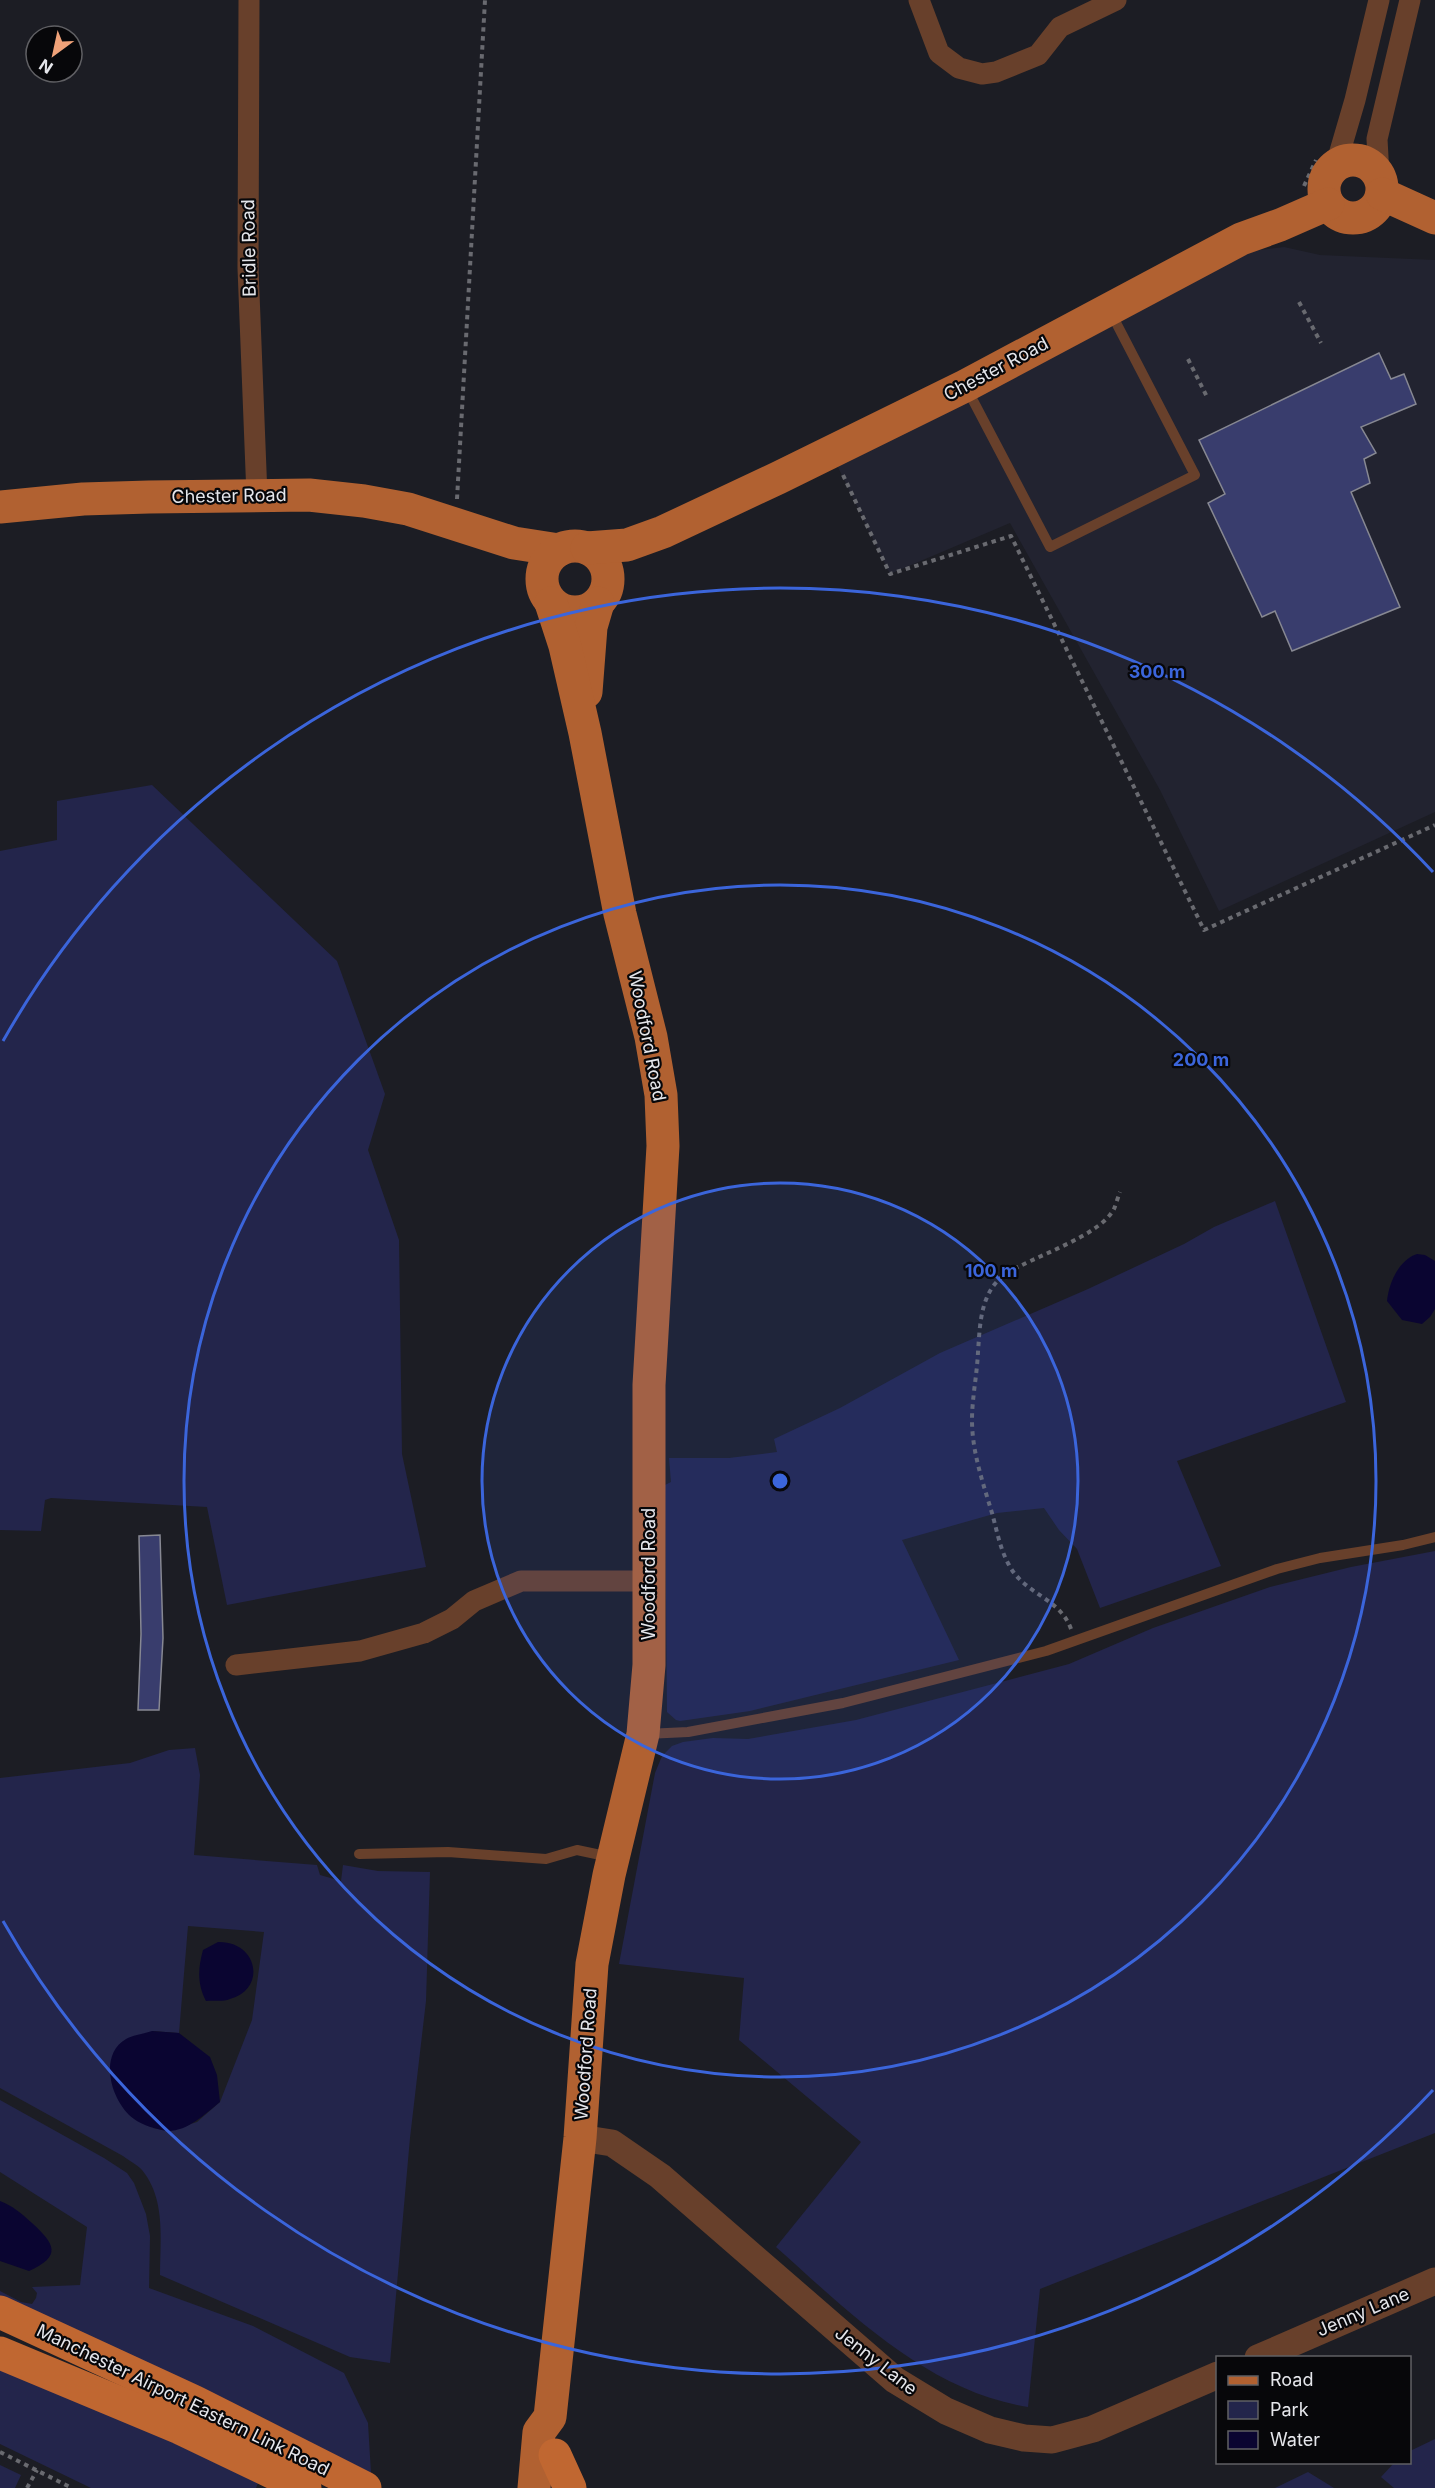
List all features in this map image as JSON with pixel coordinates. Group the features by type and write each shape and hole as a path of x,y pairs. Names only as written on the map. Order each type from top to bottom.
{"highway":[{"name":"Manchester Airport Eastern Link Road","path":"0,2312 195,2402 365,2488"},
{"name":"Manchester Airport Eastern Link Road","path":"0,2353 180,2428 305,2488"},
{"path":"555,2455 570,2488"}],"main road":[{"path":"1355,159 1373,167 1381,184 1379,203 1373,211 1354,218 1344,217 1328,204 1325,197 1325,183 1336,165 1345,160 1355,159"},
{"path":"1381,184 1435,218"},
{"name":"Chester Road","path":"0,507 83,499 309,495 408,509 514,543 573,549 627,545 663,532 965,386 1241,239 1281,225 1328,204"},
{"name":"Chester Road","path":"455,525 524,569 547,596"},
{"name":"Chester Road","path":"602,598 625,568 663,532"},
{"path":"573,549 596,554 608,571 602,598 590,609 570,612 547,596 542,577 544,566 550,557 573,549"},
{"name":"Woodford Road","path":"534,2488 539,2432 550,2417 580,2138 592,1964 613,1858 643,1734 649,1665 649,1385 663,1146 662,1095 651,1037 620,914 585,733 565,646 547,596"},
{"name":"Woodford Road","path":"585,733 591,627 602,598"},
{"name":"Woodford Road","path":"550,2417 558,2433 554,2488"}],"street":[{"name":"Bridle Road","path":"249,0 248,268 257,496"},
{"path":"919,0 939,53 959,68 982,74 996,72 1038,55 1060,27 1116,0"},
{"path":"1336,165 1355,100 1379,0"},
{"path":"1381,184 1377,139 1410,0"},
{"path":"236,1665 360,1651 424,1632 452,1619 474,1601 521,1581 650,1581"},
{"name":"Jenny Lane","path":"580,2138 612,2143 660,2176 895,2380 946,2411 990,2430 1024,2438 1052,2440 1093,2429 1216,2376"},
{"name":"Jenny Lane","path":"1263,2356 1435,2281"}],"lane":[{"path":"965,386 1050,547 1194,475 1108,309"},
{"path":"643,1734 688,1732 843,1703 1046,1651 1277,1569 1320,1558 1403,1545 1435,1537"},
{"path":"359,1854 448,1852 546,1859 576,1850 613,1858"}],"path":[{"path":"455,525 485,0"},
{"path":"1299,302 1321,343"},
{"path":"1188,359 1207,396"},
{"path":"832,452 890,574 1011,536 1203,930 1435,825"},
{"path":"1075,1641 1068,1620 1056,1606 1022,1584 1009,1566 999,1538 981,1478 974,1442 972,1420 979,1334 982,1310 990,1290 1005,1275 1098,1226 1113,1210 1120,1192"},
{"path":"0,2452 72,2488"},
{"path":"27,2488 37,2470"}],"shaded area":[{"path":"1284,247 1320,255 1435,260 1435,812 1219,911 1160,790 1010,523 890,574 836,463 1243,252"}],"green space":[{"path":"152,785 337,961 385,1094 368,1150 399,1240 402,1454 426,1567 227,1605 207,1507 51,1498 45,1500 41,1531 0,1530 0,851 57,840 57,801"},
{"path":"1275,1201 1346,1402 1177,1461 1221,1566 1100,1608 1077,1549 1059,1530 1044,1508 997,1513 902,1540 959,1660 750,1711 680,1721 667,1712 665,1485 671,1482 669,1458 729,1458 777,1452 774,1439 840,1408 940,1353 1088,1289 1184,1244 1214,1227"},
{"path":"1435,1551 1435,2133 1040,2289 1028,2407 991,2398 956,2384 923,2366 861,2322 776,2247 861,2142 739,2040 744,1978 619,1964 655,1773 662,1756 672,1746 683,1742 713,1738 748,1739 856,1720 1069,1664 1153,1628 1270,1587 1351,1567"},
{"path":"195,1748 200,1775 194,1855 317,1865 320,1875 341,1881 343,1865 378,1871 430,1872 426,2001 410,2138 390,2363 350,2357 160,2275 161,2234 158,2207 150,2181 142,2170 123,2156 0,2088 0,1778 130,1763 169,1750","holes":["188,1926 264,1932 252,2020 220,2102 197,2122 169,2131 153,2128 152,2031 179,2033"]},
{"path":"0,2100 127,2173 134,2183 146,2214 150,2236 149,2288 253,2326 344,2373 368,2423 371,2473 0,2304 0,2291 21,2302 32,2304 37,2293 32,2287 80,2285 87,2227 0,2172"},
{"path":"0,2368 117,2416 258,2483 256,2488 91,2488 0,2444"},
{"path":"1435,2439 1435,2488 1394,2488 1381,2477 1393,2464 1411,2464 1411,2451"},
{"path":"0,2465 21,2475 15,2488 0,2488"},
{"path":"1308,2472 1334,2488 1275,2488"}],"water":[{"path":"1417,1254 1425,1255 1435,1261 1435,1309 1422,1324 1402,1320 1387,1301 1390,1286 1400,1266"},
{"path":"218,1942 232,1944 242,1949 253,1966 253,1976 249,1986 242,1994 227,2000 206,2001 200,1982 201,1957 203,1950"},
{"path":"152,2031 179,2033 210,2057 217,2075 220,2102 196,2121 175,2130 155,2128 134,2119 119,2102 111,2079 112,2056 117,2047 126,2039"},
{"path":"0,2201 24,2216 40,2230 50,2243 51,2255 29,2271 0,2261"}],"building":[{"path":"1379,353 1391,379 1404,374 1416,404 1361,427 1376,453 1364,459 1370,483 1351,492 1400,607 1292,651 1275,611 1262,617 1208,503 1225,494 1199,440"},
{"path":"160,1535 163,1638 159,1710 138,1710 141,1634 139,1536"}]}
